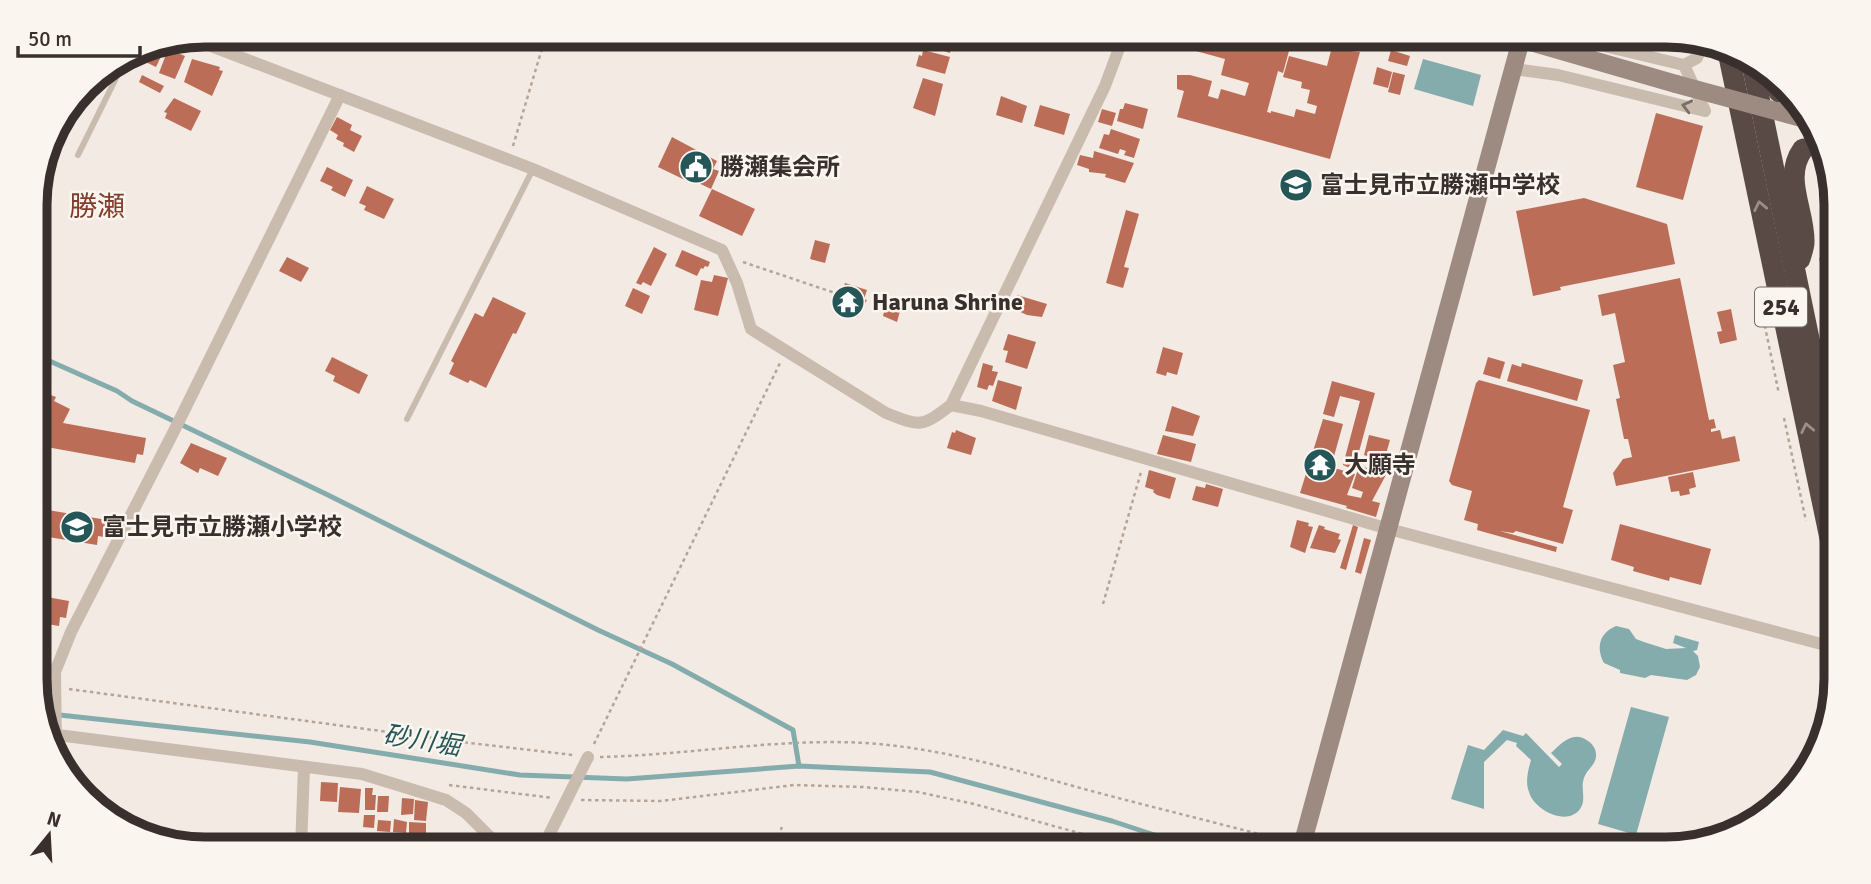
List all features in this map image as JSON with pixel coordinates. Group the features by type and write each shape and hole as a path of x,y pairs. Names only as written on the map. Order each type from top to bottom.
{"highway":[{"name":"254","path":"1730,61 1824,510"},
{"name":"254","path":"1754,74 1824,411"},
{"path":"1796,276 1804,242 1795,170 1797,159 1811,147"}],"street":[{"path":"216,48 533,169 722,250 727,256 751,329 886,413 909,423 929,422 951,405 1105,86 1119,47"},
{"path":"1305,836 1514,69 1516,47"},
{"path":"1549,47 1796,117"},
{"path":"1609,47 1684,65 1697,58 1700,51"},
{"path":"1514,69 1558,75 1705,111 1684,65"},
{"path":"54,724 55,672 71,632 340,95"},
{"path":"951,405 1389,529 1824,645"},
{"path":"59,740 362,774 446,800 466,813 490,837"},
{"path":"548,837 588,757"},
{"path":"301,837 304,767"}],"lane":[{"path":"78,155 119,73"},
{"path":"407,419 533,169"}],"path":[{"path":"509,160 542,48"},
{"path":"727,256 835,293"},
{"path":"588,757 786,351"},
{"path":"1103,604 1145,458"},
{"path":"55,687 588,757 651,756 802,743 843,742 899,746 935,751 1003,767 1262,836"},
{"path":"444,784 566,800 661,801 794,785 863,787 918,792 1090,836"},
{"path":"778,837 782,827"}],"water":[{"path":"1423,59 1481,75 1473,106 1414,89"},
{"path":"1616,626 1629,629 1636,639 1666,649 1686,648 1673,643 1675,635 1699,642 1697,650 1693,651 1698,656 1700,667 1696,675 1687,680 1651,675 1645,678 1620,673 1620,670 1604,663 1600,652 1603,637"},
{"path":"1631,707 1669,717 1636,835 1598,824"},
{"path":"1503,730 1523,736 1526,733 1559,767 1562,764 1551,753 1564,742 1577,737 1591,743 1596,758 1584,778 1580,809 1574,814 1559,816 1537,805 1527,784 1531,760 1516,746 1517,743 1507,740 1484,762 1484,809 1451,799 1468,745 1484,750"}],"building":[{"path":"933,47 951,47 950,53"},
{"path":"1290,47 1283,73 1278,71 1267,112 1294,117 1296,109 1315,114 1317,106 1307,103 1310,90 1301,88 1302,82 1283,77 1289,56 1327,66 1332,47 1351,47 1350,51 1360,52 1330,159 1177,117 1184,91 1177,89 1177,75 1190,75 1212,81 1208,96 1218,99 1221,89 1245,96 1249,83 1221,75 1225,59 1185,48"},
{"path":"923,50 950,57 945,74 916,66"},
{"path":"1391,50 1410,56 1407,66 1388,61"},
{"path":"172,51 185,56 175,79 159,73 167,52"},
{"path":"162,53 156,67 142,60"},
{"path":"192,59 220,67 219,70 223,71 212,96 184,82"},
{"path":"1377,67 1392,72 1388,88 1373,84"},
{"path":"1393,72 1405,75 1400,95 1388,92"},
{"path":"142,75 164,86 160,93 139,82"},
{"path":"923,78 943,84 935,116 913,108"},
{"path":"1001,96 1027,106 1022,123 996,115"},
{"path":"174,98 201,111 191,131 165,118 167,113 164,112"},
{"path":"1125,103 1148,109 1143,129 1117,121 1120,109 1123,109"},
{"path":"1040,105 1070,114 1064,135 1034,126"},
{"path":"1102,109 1116,113 1112,126 1098,122"},
{"path":"1656,113 1703,126 1683,200 1636,187"},
{"path":"337,117 352,125 350,130 362,136 354,152 343,146 344,143 336,139 338,135 330,130"},
{"path":"1111,129 1140,139 1134,158 1124,155 1126,151 1120,149 1118,154 1099,148 1104,134 1109,135"},
{"path":"672,137 717,161 713,169 719,171 711,189 658,167"},
{"path":"1094,151 1134,163 1125,183 1105,177 1106,174 1089,172 1089,169 1077,165 1080,155 1093,158"},
{"path":"327,167 353,180 345,197 320,181"},
{"path":"367,186 394,199 384,219 364,210 366,206 359,203"},
{"path":"712,189 755,209 742,236 699,216"},
{"path":"1584,198 1667,224 1675,264 1560,287 1561,290 1533,296 1516,211"},
{"path":"1126,210 1139,214 1124,267 1129,268 1123,288 1106,283"},
{"path":"815,240 830,244 825,263 810,259"},
{"path":"654,247 667,254 651,286 643,282 641,285 636,283"},
{"path":"682,250 710,262 708,267 701,268 697,276 675,266"},
{"path":"287,257 309,268 301,282 279,271"},
{"path":"714,275 728,278 718,316 694,310 701,280 712,282"},
{"path":"1680,278 1709,420 1714,419 1716,428 1711,429 1711,432 1720,430 1722,439 1735,436 1740,461 1616,486 1613,473 1623,459 1632,457 1628,439 1624,439 1613,365 1625,362 1615,313 1602,316 1598,295"},
{"path":"845,283 867,290 864,299 867,300 857,317 836,310"},
{"path":"633,288 650,296 642,314 625,306"},
{"path":"1017,295 1047,304 1042,317 1027,315 1014,309"},
{"path":"493,297 526,313 486,388 449,374 454,363 451,361 475,313 483,317"},
{"path":"885,308 900,311 897,322 883,316"},
{"path":"1731,309 1737,340 1720,344 1717,332 1722,331 1717,312"},
{"path":"1008,334 1036,342 1027,369 1005,362 1008,351 1003,350"},
{"path":"1163,347 1183,353 1177,375 1156,373"},
{"path":"332,357 368,375 359,394 333,381 335,376 325,371"},
{"path":"1488,357 1505,362 1500,379 1483,374"},
{"path":"983,363 993,366 992,371 998,372 993,386 989,385 987,390 977,387"},
{"path":"1522,363 1583,380 1577,401 1507,381 1512,364 1521,367"},
{"path":"998,380 1022,387 1016,410 992,401"},
{"path":"1479,380 1590,410 1563,507 1573,510 1563,544 1516,531 1500,531 1557,547 1556,552 1477,530 1478,524 1464,520 1472,491 1452,485 1449,481"},
{"path":"1332,381 1375,393 1354,470 1343,465 1360,401 1340,396 1334,417 1323,414"},
{"path":"48,394 56,397 54,401 70,409 63,423 146,438 143,455 137,454 135,463 47,447"},
{"path":"1172,406 1200,416 1193,436 1165,431"},
{"name":"大願寺","path":"1323,419 1343,424 1331,467 1355,474 1347,495 1361,498 1363,492 1352,488 1359,466 1387,473 1372,501 1380,503 1376,517 1300,493"},
{"path":"956,430 976,438 971,455 947,448 952,432 955,433"},
{"path":"1163,435 1196,444 1191,462 1157,454"},
{"path":"1369,435 1390,440 1384,461 1364,455"},
{"path":"191,443 227,458 218,476 200,468 198,473 180,463"},
{"path":"1149,470 1176,478 1170,499 1145,487"},
{"path":"1693,472 1696,487 1689,489 1690,494 1680,496 1679,491 1671,492 1668,477"},
{"path":"1206,484 1223,489 1218,507 1192,500 1196,486 1205,488"},
{"path":"47,510 107,520 104,537 98,536 97,545 47,537"},
{"path":"1297,520 1313,527 1305,553 1290,547"},
{"path":"1620,524 1711,549 1701,585 1670,577 1669,581 1633,571 1634,567 1611,560"},
{"path":"1319,525 1340,534 1338,539 1341,540 1335,553 1310,548"},
{"path":"1353,525 1358,527 1346,570 1340,568"},
{"path":"1364,538 1371,540 1361,574 1355,572"},
{"path":"47,597 69,601 66,618 60,617 59,626 47,624"},
{"path":"321,782 338,783 337,802 320,801"},
{"path":"340,787 361,789 359,813 338,812"},
{"path":"365,788 373,788 372,795 376,795 375,810 365,810"},
{"path":"378,796 389,796 388,812 377,812"},
{"path":"402,798 414,799 413,814 401,815"},
{"path":"415,800 428,802 426,821 414,820"},
{"path":"364,815 375,815 374,828 363,827"},
{"path":"394,819 407,822 406,833 393,832"},
{"path":"378,820 391,821 390,832 377,831"},
{"path":"409,822 426,823 426,834 409,833"}],"waterway":[{"path":"48,360 117,391 132,401 672,664 793,730 799,766"},
{"name":"砂川堀","path":"52,714 310,742 520,775 627,779 799,766 930,772 1112,821 1159,836"}],"place":[{"name":"勝瀬集会所","path":"696,167"},
{"name":"富士見市立勝瀬中学校","path":"1296,185"},
{"name":"Haruna Shrine","path":"848,302"},
{"name":"大願寺","path":"1320,465"},
{"name":"富士見市立勝瀬小学校","path":"77,527"}],"district":[{"name":"勝瀬","path":"97,206"}]}
